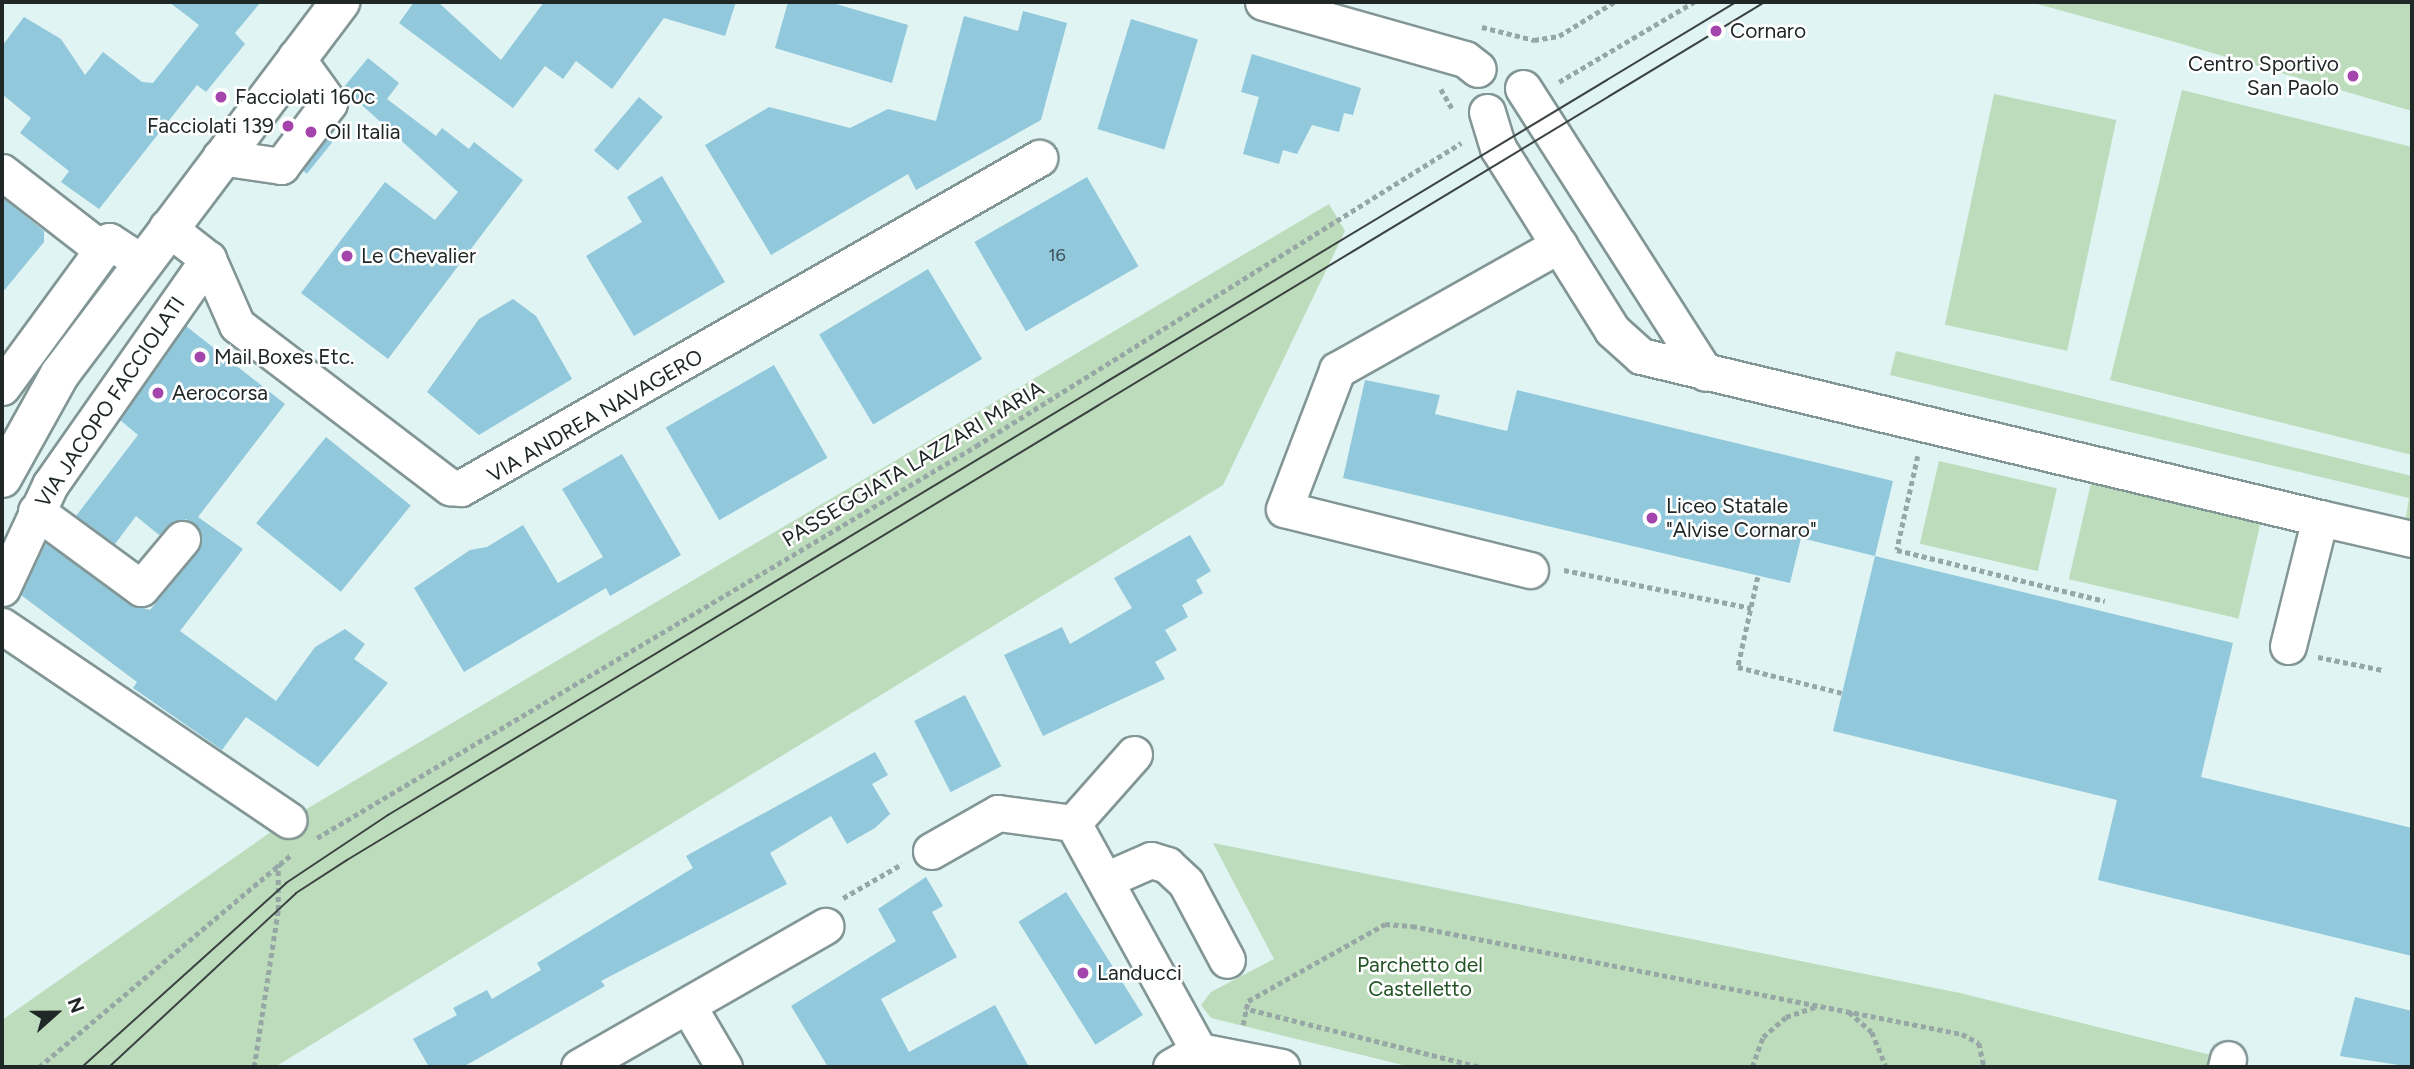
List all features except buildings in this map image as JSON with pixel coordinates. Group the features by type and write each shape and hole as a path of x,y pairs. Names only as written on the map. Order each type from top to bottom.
{"main road":[{"path":"2,478 60,374 141,261 340,2"}],"street":[{"path":"1263,2 1465,59 1478,69"},
{"path":"220,157 281,166 289,156 329,103 296,57"},
{"path":"1478,69 1495,61 1512,65 1495,109 1494,141 1612,330 1641,356 1691,371 2412,539"},
{"path":"1478,69 1472,93 1495,109 1691,371"},
{"name":"VIA ANDREA NAVAGERO","path":"167,227 208,258 237,325 450,486 461,488 1040,158"},
{"path":"2,172 100,248"},
{"path":"2,387 100,248 108,241 120,245 141,261"},
{"path":"1530,570 1284,509 1337,370 1559,245"},
{"name":"VIA JACOPO FACCIOLATI","path":"2,588 36,511 208,258"},
{"path":"36,511 141,588 182,539"},
{"path":"2299,651 2320,517"},
{"path":"2,626 297,832"},
{"path":"1073,823 1134,754"},
{"path":"932,851 998,813 1073,823"},
{"path":"1073,823 1105,880 1185,1059 1282,1067"},
{"path":"1105,880 1151,860 1167,865 1186,883 1227,960"},
{"path":"579,1067 825,926"},
{"path":"688,1006 724,1067"}],"path":[{"path":"1473,24 1534,40 1559,36 1614,2"},
{"path":"1581,71 1693,2"},
{"path":"1431,86 1446,95 1495,109"},
{"name":"PASSEGGIATA LAZZARI MARIA","path":"297,832 976,446 1466,140 1495,109"},
{"path":"1925,424 1897,550 2105,601"},
{"path":"1530,570 1583,569 1751,608"},
{"path":"1758,577 1738,667 1842,693"},
{"path":"2299,651 2383,670"},
{"path":"825,926 834,904 932,851"},
{"path":"39,1067 278,864 278,910 254,1067"},
{"path":"1478,1067 1246,1009 1248,1001 1385,924 1962,1034 1979,1043 1984,1067"},
{"path":"1752,1067 1763,1037 1786,1017 1819,1006"},
{"path":"1849,1012 1872,1032 1886,1067"}],"green space":[{"name":"Centro Sportivo San Paolo","path":"2030,2 2412,2 2412,111 2175,42"},
{"path":"2182,90 2412,147 2412,455 2110,380"},
{"path":"1994,94 2116,120 2067,351 1945,325"},
{"path":"1329,204 1345,231 1223,485 275,1067 2,1067 2,1020 288,820"},
{"path":"1896,351 2412,476 2412,525 2405,523 2409,498 1890,375"},
{"path":"1939,461 2057,488 2038,571 1920,544"},
{"path":"2092,479 2262,518 2238,619 2069,579"},
{"name":"Parchetto del Castelletto","path":"1213,843 1960,993 2211,1055 2208,1067 1411,1067 1211,1018 1201,1005 1211,992 1274,959"}],"tram line":[{"path":"82,1067 286,883 388,815 1736,2"},
{"path":"109,1067 296,893 347,860 1765,2"}],"place":[{"name":"Cornaro","path":"1716,31"},
{"name":"Centro Sportivo San Paolo","path":"2353,76"},
{"name":"Facciolati 160c","path":"221,97"},
{"name":"Facciolati 139","path":"288,126"},
{"name":"Oil Italia","path":"311,132"},
{"name":"Le Chevalier","path":"347,256"},
{"name":"Mail Boxes Etc.","path":"200,357"},
{"name":"Aerocorsa","path":"158,393"},
{"name":"Liceo Statale \"Alvise Cornaro\"","path":"1652,518"},
{"name":"Landucci","path":"1083,973"}]}
